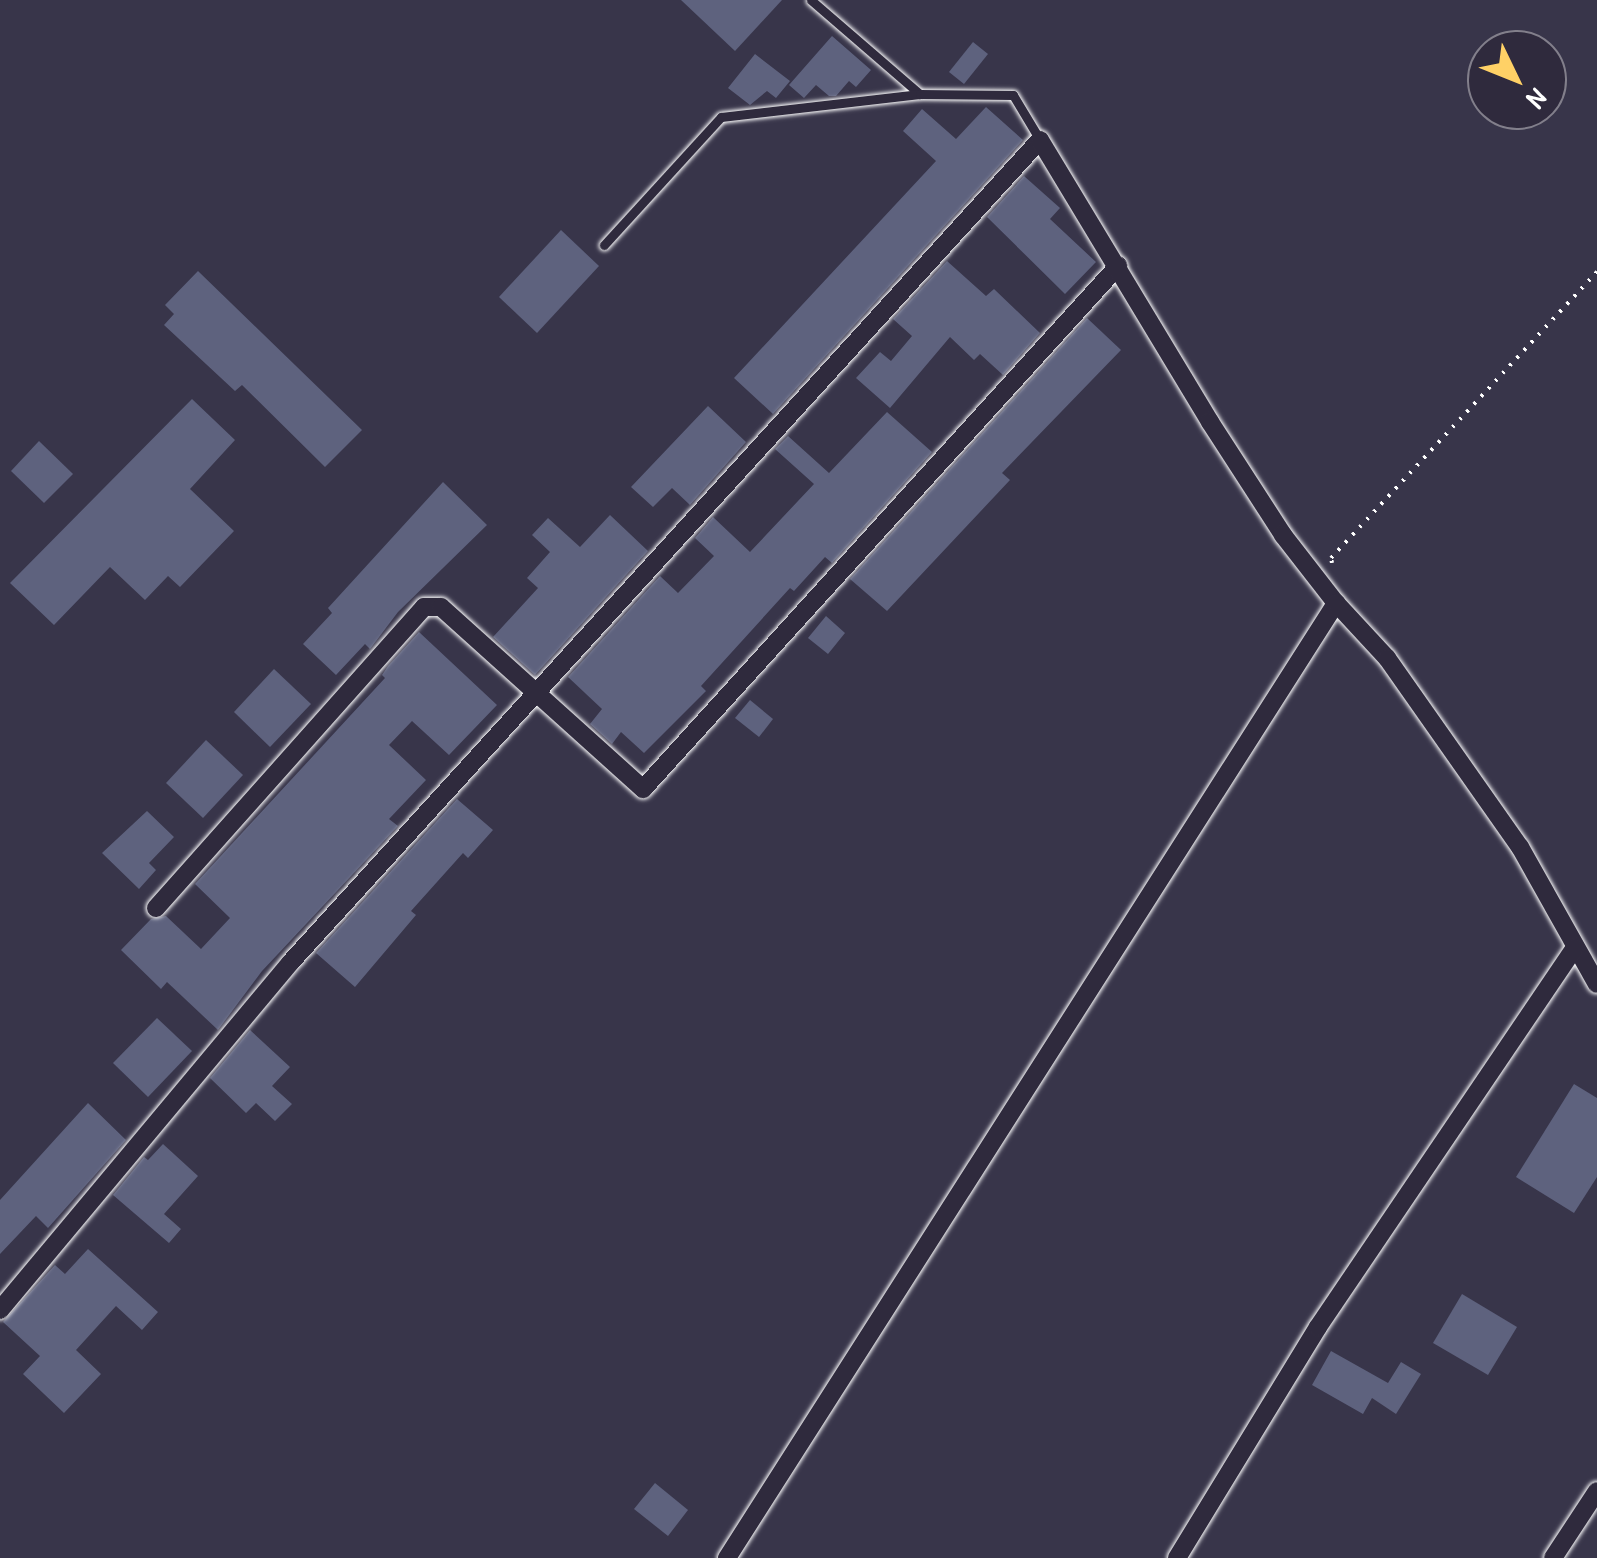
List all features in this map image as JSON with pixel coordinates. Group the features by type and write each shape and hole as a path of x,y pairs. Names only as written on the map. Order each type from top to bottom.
{"street":[{"path":"0,1310 290,962 1040,140 1210,422 1284,535 1336,602 1387,658 1520,847 1597,984"},
{"path":"156,908 424,607 441,607 642,789 1118,266"},
{"path":"727,1558 1336,602"},
{"path":"1177,1558 1318,1327 1575,948"},
{"path":"1553,1558 1597,1491"}],"lane":[{"path":"812,0 920,94"},
{"path":"604,244 721,117 920,94 1014,94 1040,140"}],"path":[{"path":"1336,602 1331,558 1597,272"}],"building":[{"path":"681,0 782,0 735,51"},
{"path":"832,36 871,70 856,87 849,81 836,96 829,96 816,85 804,98 789,85"},
{"path":"973,42 988,54 964,84 949,72"},
{"path":"755,54 790,81 776,98 767,91 750,105 728,88"},
{"path":"986,107 1023,140 773,414 734,378 936,161 903,131 922,109 956,139"},
{"path":"1024,176 1060,208 1050,219 1096,262 1065,294 987,217"},
{"path":"561,230 599,266 537,333 499,297"},
{"path":"947,261 986,296 994,289 1040,333 1003,375 980,354 974,360 950,337 890,408 856,378 880,352 891,361 912,336 893,319"},
{"path":"198,271 362,430 325,467 242,385 235,391 164,325 174,314 165,305"},
{"path":"1087,318 1121,350 1002,473 1010,480 887,611 850,579"},
{"path":"192,399 235,440 190,489 234,531 180,587 168,576 145,600 110,567 54,625 10,583"},
{"path":"708,406 746,442 690,505 672,488 653,507 631,487"},
{"path":"887,412 932,452 832,563 825,557 794,591 790,588 701,686 706,691 644,753 621,732 612,744 590,724 602,709 568,677 660,576 678,593 714,556 695,538 713,517 750,552 814,484 775,449 788,436 829,473"},
{"path":"39,441 73,474 44,503 11,471"},
{"path":"443,482 487,525 398,612 370,649 365,644 336,675 303,644 332,613 328,608"},
{"path":"610,515 648,551 535,675 493,637 538,588 527,578 550,552 532,535 548,518 580,547"},
{"path":"826,616 845,633 828,654 808,638"},
{"path":"419,632 497,705 449,755 412,721 389,745 426,780 389,819 398,826 262,971 218,1030 167,982 161,989 121,950 151,919 166,916 201,949 230,918 195,884 385,678 382,675 388,666"},
{"path":"274,669 311,704 270,747 234,712"},
{"path":"750,700 773,719 759,737 735,718"},
{"path":"206,740 243,775 203,818 166,783"},
{"path":"457,799 493,830 468,858 463,853 411,911 416,915 355,987 316,953"},
{"path":"147,811 174,837 149,863 156,870 139,889 102,853"},
{"path":"157,1018 192,1051 148,1097 113,1063"},
{"path":"250,1030 290,1067 272,1086 292,1104 275,1121 256,1103 246,1113 210,1078"},
{"path":"1574,1084 1597,1098 1597,1177 1574,1213 1516,1177"},
{"path":"88,1103 126,1140 48,1228 36,1216 0,1254 0,1200"},
{"path":"163,1144 198,1176 164,1214 181,1229 169,1243 113,1195 144,1157 148,1160"},
{"path":"88,1249 158,1312 142,1330 116,1306 76,1350 101,1374 64,1413 23,1374 40,1356 3,1322 55,1265 65,1274"},
{"path":"1462,1294 1517,1327 1488,1375 1433,1343"},
{"path":"1331,1351 1388,1383 1401,1362 1421,1374 1396,1414 1372,1398 1363,1414 1312,1385"},
{"path":"655,1483 688,1510 668,1536 634,1509"}]}
